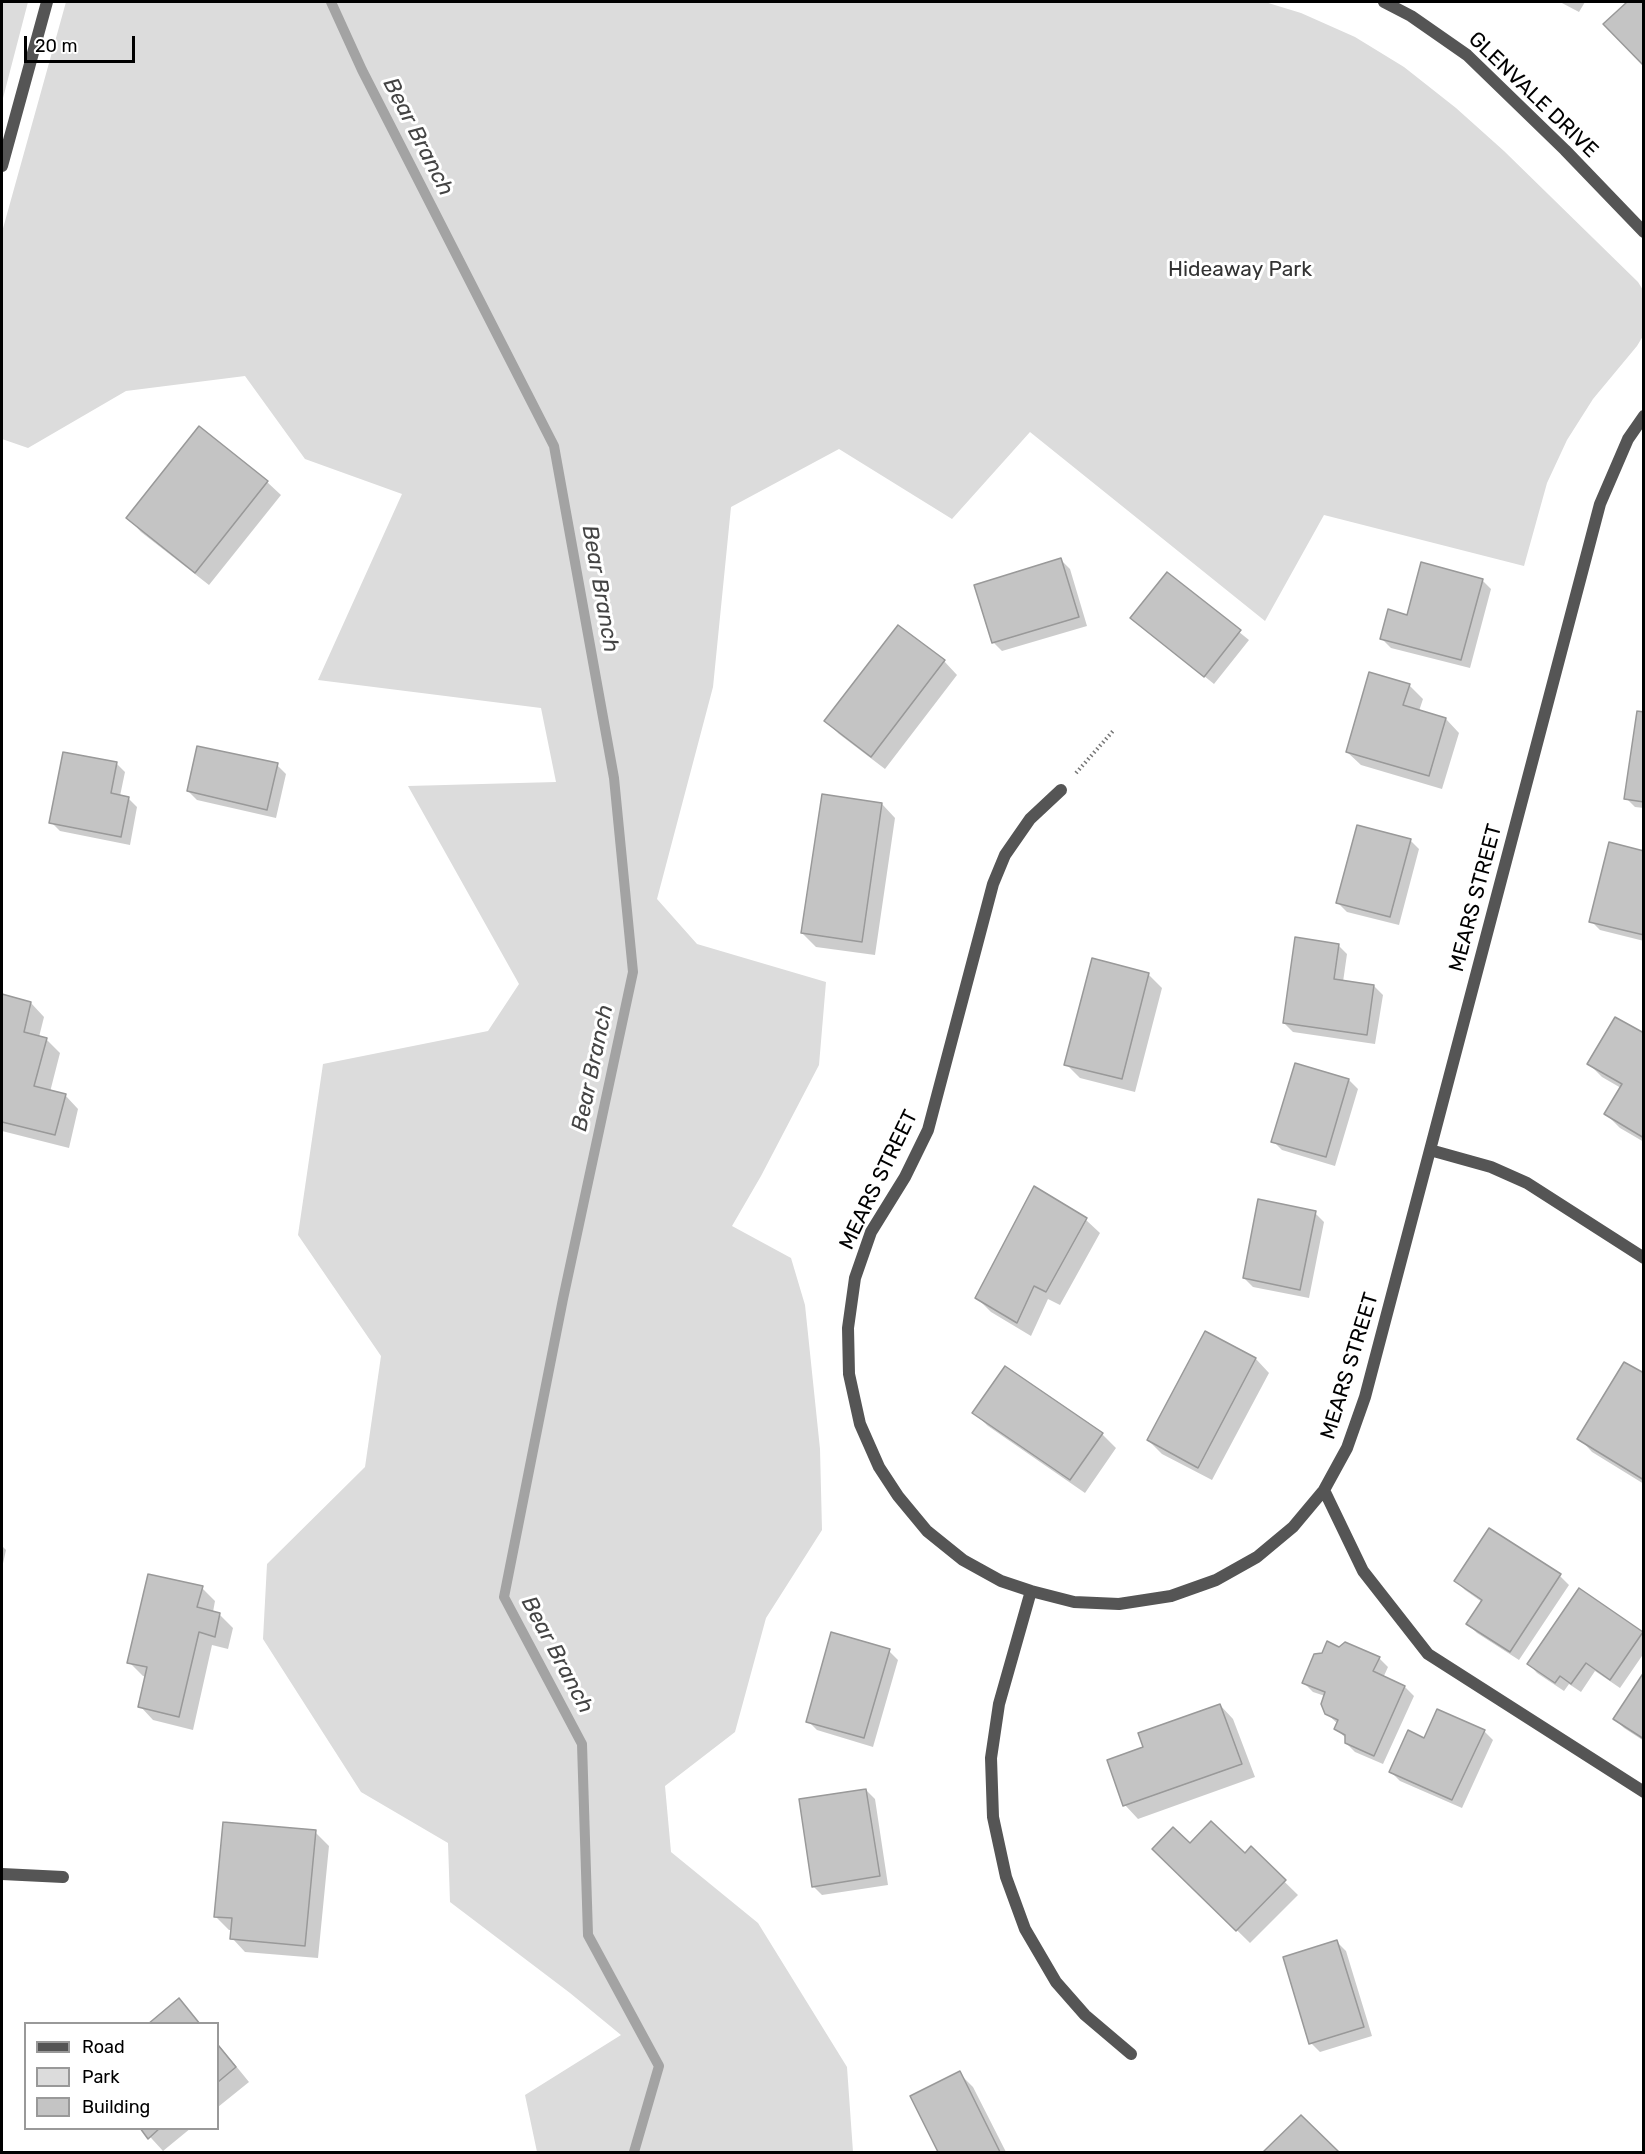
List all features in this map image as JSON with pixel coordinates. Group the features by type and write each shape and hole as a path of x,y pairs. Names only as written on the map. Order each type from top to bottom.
{"street":[{"path":"2,166 47,2"},
{"name":"GLENVALE DRIVE","path":"1384,2 1411,16 1467,55 1565,150 1644,232"},
{"name":"MEARS STREET","path":"1061,790 1030,819 1005,855 993,884 928,1130 905,1177 872,1232 855,1278 848,1328 849,1374 861,1424 879,1467 898,1496 927,1531 963,1560 1001,1581 1074,1602 1119,1604 1171,1596 1198,1587 1216,1580 1257,1557 1293,1527 1324,1490 1347,1448 1365,1397 1600,504 1628,439 1644,416"},
{"path":"1430,1150 1491,1167 1527,1184 1644,1258"},
{"path":"1324,1490 1363,1571 1428,1654 1644,1792"},
{"path":"1031,1591 999,1704 991,1758 993,1817 1006,1877 1025,1929 1056,1982 1085,2015 1131,2054"},
{"path":"2,1874 63,1878"}],"path":[{"path":"1061,790 1113,731"}],"green space":[{"path":"2,2 28,2 2,102"},
{"name":"Hideaway Park","path":"66,2 1265,2 1301,13 1355,37 1404,67 1456,108 1504,151 1638,282 1643,290 1643,336 1593,399 1567,440 1547,483 1524,566 1324,515 1265,621 1030,432 952,519 839,449 731,507 713,687 657,899 697,944 826,982 819,1065 732,1226 791,1258 805,1305 820,1449 822,1530 766,1618 735,1732 665,1786 671,1852 758,1923 847,2067 853,2152 537,2152 525,2095 621,2035 570,1993 450,1902 448,1843 361,1792 263,1639 267,1564 365,1467 381,1356 298,1235 323,1064 488,1031 519,984 408,786 556,782 541,708 318,680 402,494 305,459 245,376 126,391 28,448 2,439 2,232"}],"building":[{"path":"1627,2 1644,2 1644,66 1603,24"},
{"path":"199,426 268,481 195,573 126,518"},
{"path":"1061,558 1079,617 992,643 974,585"},
{"path":"1421,562 1483,579 1461,660 1380,639 1388,609 1407,615"},
{"path":"1167,572 1241,630 1204,677 1130,618"},
{"path":"898,625 945,660 871,757 824,721"},
{"path":"1369,672 1410,684 1403,705 1446,718 1429,776 1346,752"},
{"path":"1637,711 1644,712 1644,802 1624,799"},
{"path":"197,746 278,763 267,810 187,791"},
{"path":"63,752 117,762 111,793 129,797 121,837 49,823"},
{"path":"822,794 882,803 862,942 801,933"},
{"path":"1357,825 1411,839 1390,917 1336,903"},
{"path":"1609,842 1644,851 1644,935 1589,922"},
{"path":"1295,937 1339,944 1334,979 1374,985 1367,1035 1283,1023"},
{"path":"1092,958 1149,973 1122,1079 1064,1065"},
{"path":"2,994 31,1002 24,1032 47,1038 34,1086 66,1094 55,1135 2,1122"},
{"path":"1615,1017 1644,1033 1644,1138 1604,1114 1622,1084 1587,1064"},
{"path":"1295,1063 1349,1079 1326,1157 1271,1142"},
{"path":"1034,1186 1087,1218 1046,1292 1034,1286 1017,1323 975,1298"},
{"path":"1258,1199 1316,1211 1300,1290 1243,1278"},
{"path":"1205,1331 1256,1358 1198,1468 1147,1440"},
{"path":"1624,1362 1644,1373 1644,1480 1577,1439"},
{"path":"1005,1366 1103,1433 1070,1480 972,1413"},
{"path":"1489,1528 1561,1574 1510,1652 1466,1624 1482,1600 1454,1581"},
{"path":"148,1574 203,1586 197,1607 220,1613 215,1637 199,1632 179,1717 138,1707 147,1667 127,1663"},
{"path":"1579,1588 1643,1632 1610,1680 1586,1663 1571,1684 1560,1676 1555,1683 1527,1664"},
{"path":"831,1632 890,1649 864,1738 806,1722"},
{"path":"1327,1641 1339,1647 1345,1642 1380,1657 1373,1671 1405,1686 1374,1756 1345,1743 1345,1735 1334,1729 1338,1720 1325,1714 1321,1704 1325,1692 1302,1683 1314,1654 1322,1653"},
{"path":"1644,1672 1644,1739 1613,1719"},
{"path":"1220,1704 1242,1764 1123,1806 1107,1760 1143,1747 1138,1733"},
{"path":"1437,1709 1485,1730 1452,1800 1389,1772 1408,1730 1424,1738"},
{"path":"866,1789 880,1876 812,1887 799,1799"},
{"path":"1211,1821 1245,1853 1251,1846 1286,1880 1236,1931 1152,1849 1173,1827 1190,1843"},
{"path":"223,1822 316,1830 305,1946 230,1939 232,1918 214,1917"},
{"path":"1337,1940 1364,2027 1309,2044 1283,1957"},
{"path":"179,1998 198,2022 150,2022"},
{"path":"219,2046 236,2067 219,2081"},
{"path":"960,2071 1000,2152 938,2152 910,2096"},
{"path":"1301,2115 1339,2152 1263,2152"},
{"path":"141,2130 158,2130 148,2139"}],"waterway":[{"name":"Bear Branch","path":"331,2 362,70 554,446 614,778 633,972 563,1299 504,1597 582,1744 588,1935 659,2066 634,2152"}]}
